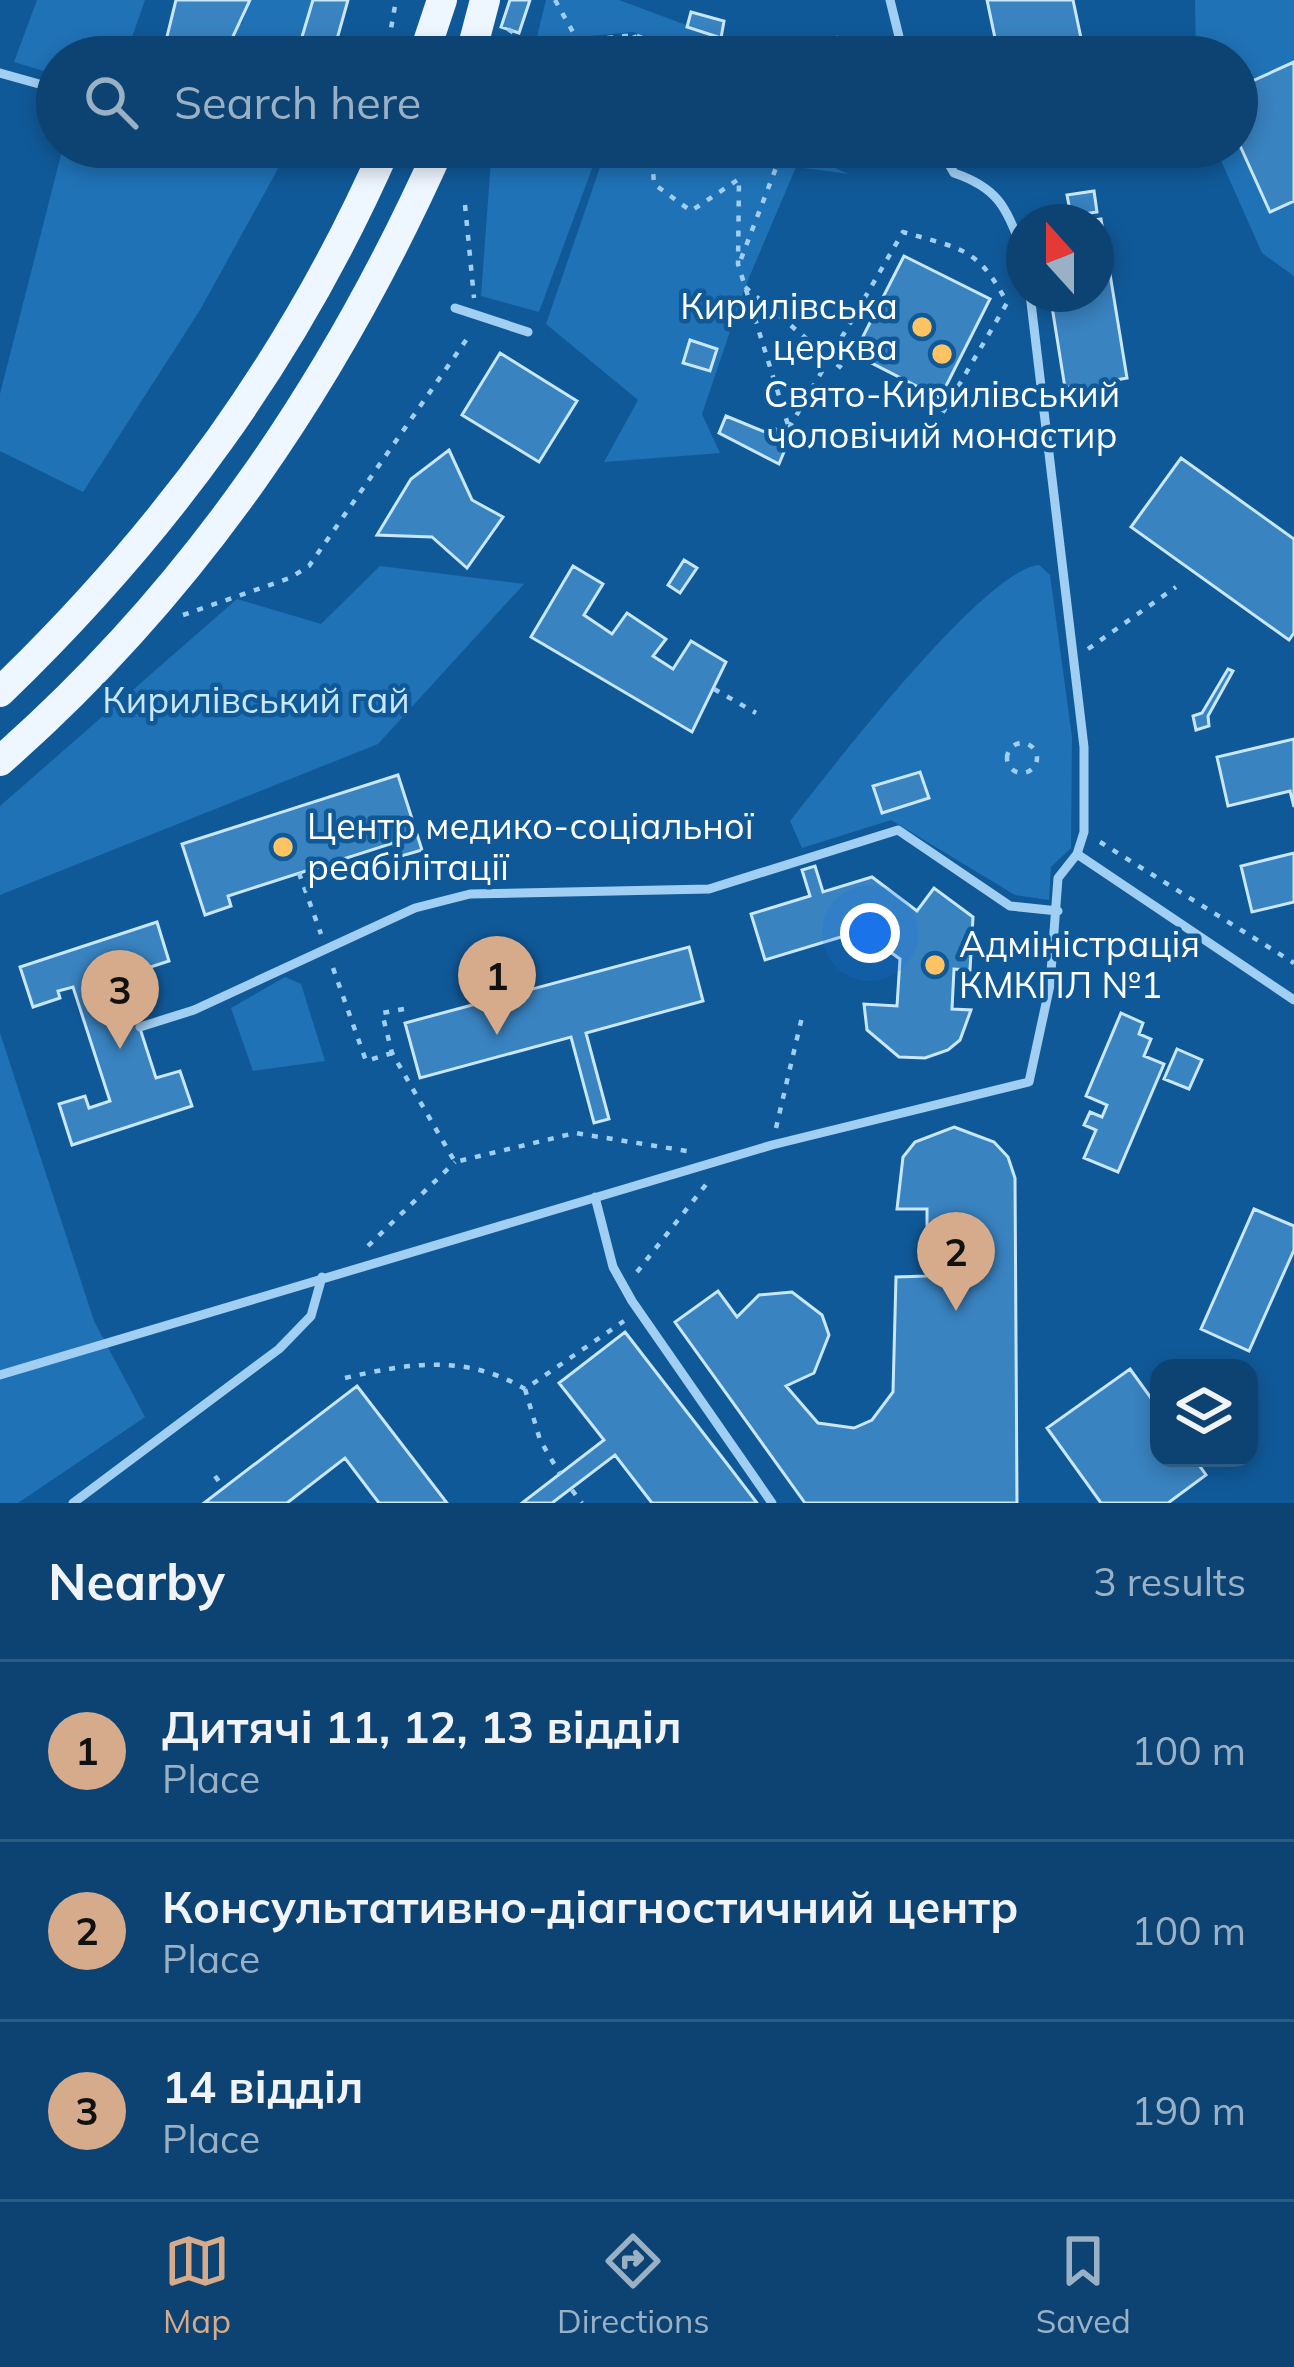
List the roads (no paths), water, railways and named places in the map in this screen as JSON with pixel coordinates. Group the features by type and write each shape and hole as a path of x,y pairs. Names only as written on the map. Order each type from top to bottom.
{"main road":[{"path":"430,36 442,0"},
{"path":"475,36 484,0"},
{"path":"0,692 95,594 256,394 320,284 376,168"},
{"path":"0,761 50,717 205,550 282,444 362,312 430,168"}],"lane":[{"path":"890,0 899,36"},
{"path":"0,73 36,83"},
{"path":"950,168 986,184 1006,214"},
{"path":"454,308 528,332"},
{"path":"0,1376 344,1269 772,1145 1029,1082 1058,911 1058,878 1077,854 1084,832 1084,747 1032,312"},
{"path":"140,1027 194,1010 415,908 470,894 709,889 898,830 1010,906 1058,911"},
{"path":"1077,854 1294,1000"},
{"path":"595,1197 603,1238 625,1288 772,1503"},
{"path":"73,1503 279,1349 310,1316 322,1277"}],"place":[{"name":"Кирилівська церква","path":"922,327"},
{"name":"Свято-Кирилівський чоловічий монастир","path":"942,354"},
{"name":"Центр медико-соціальної реабілітації","path":"283,847"},
{"name":"Адміністрація КМКПЛ №1","path":"935,965"},
{"name":"Дитячі 11, 12, 13 відділ","path":"497,1035"},
{"name":"14 відділ","path":"120,1049"},
{"name":"Консультативно-діагностичний центр","path":"956,1311"}],"park label":[{"name":"Кирилівський гай","path":"256,700"}]}
